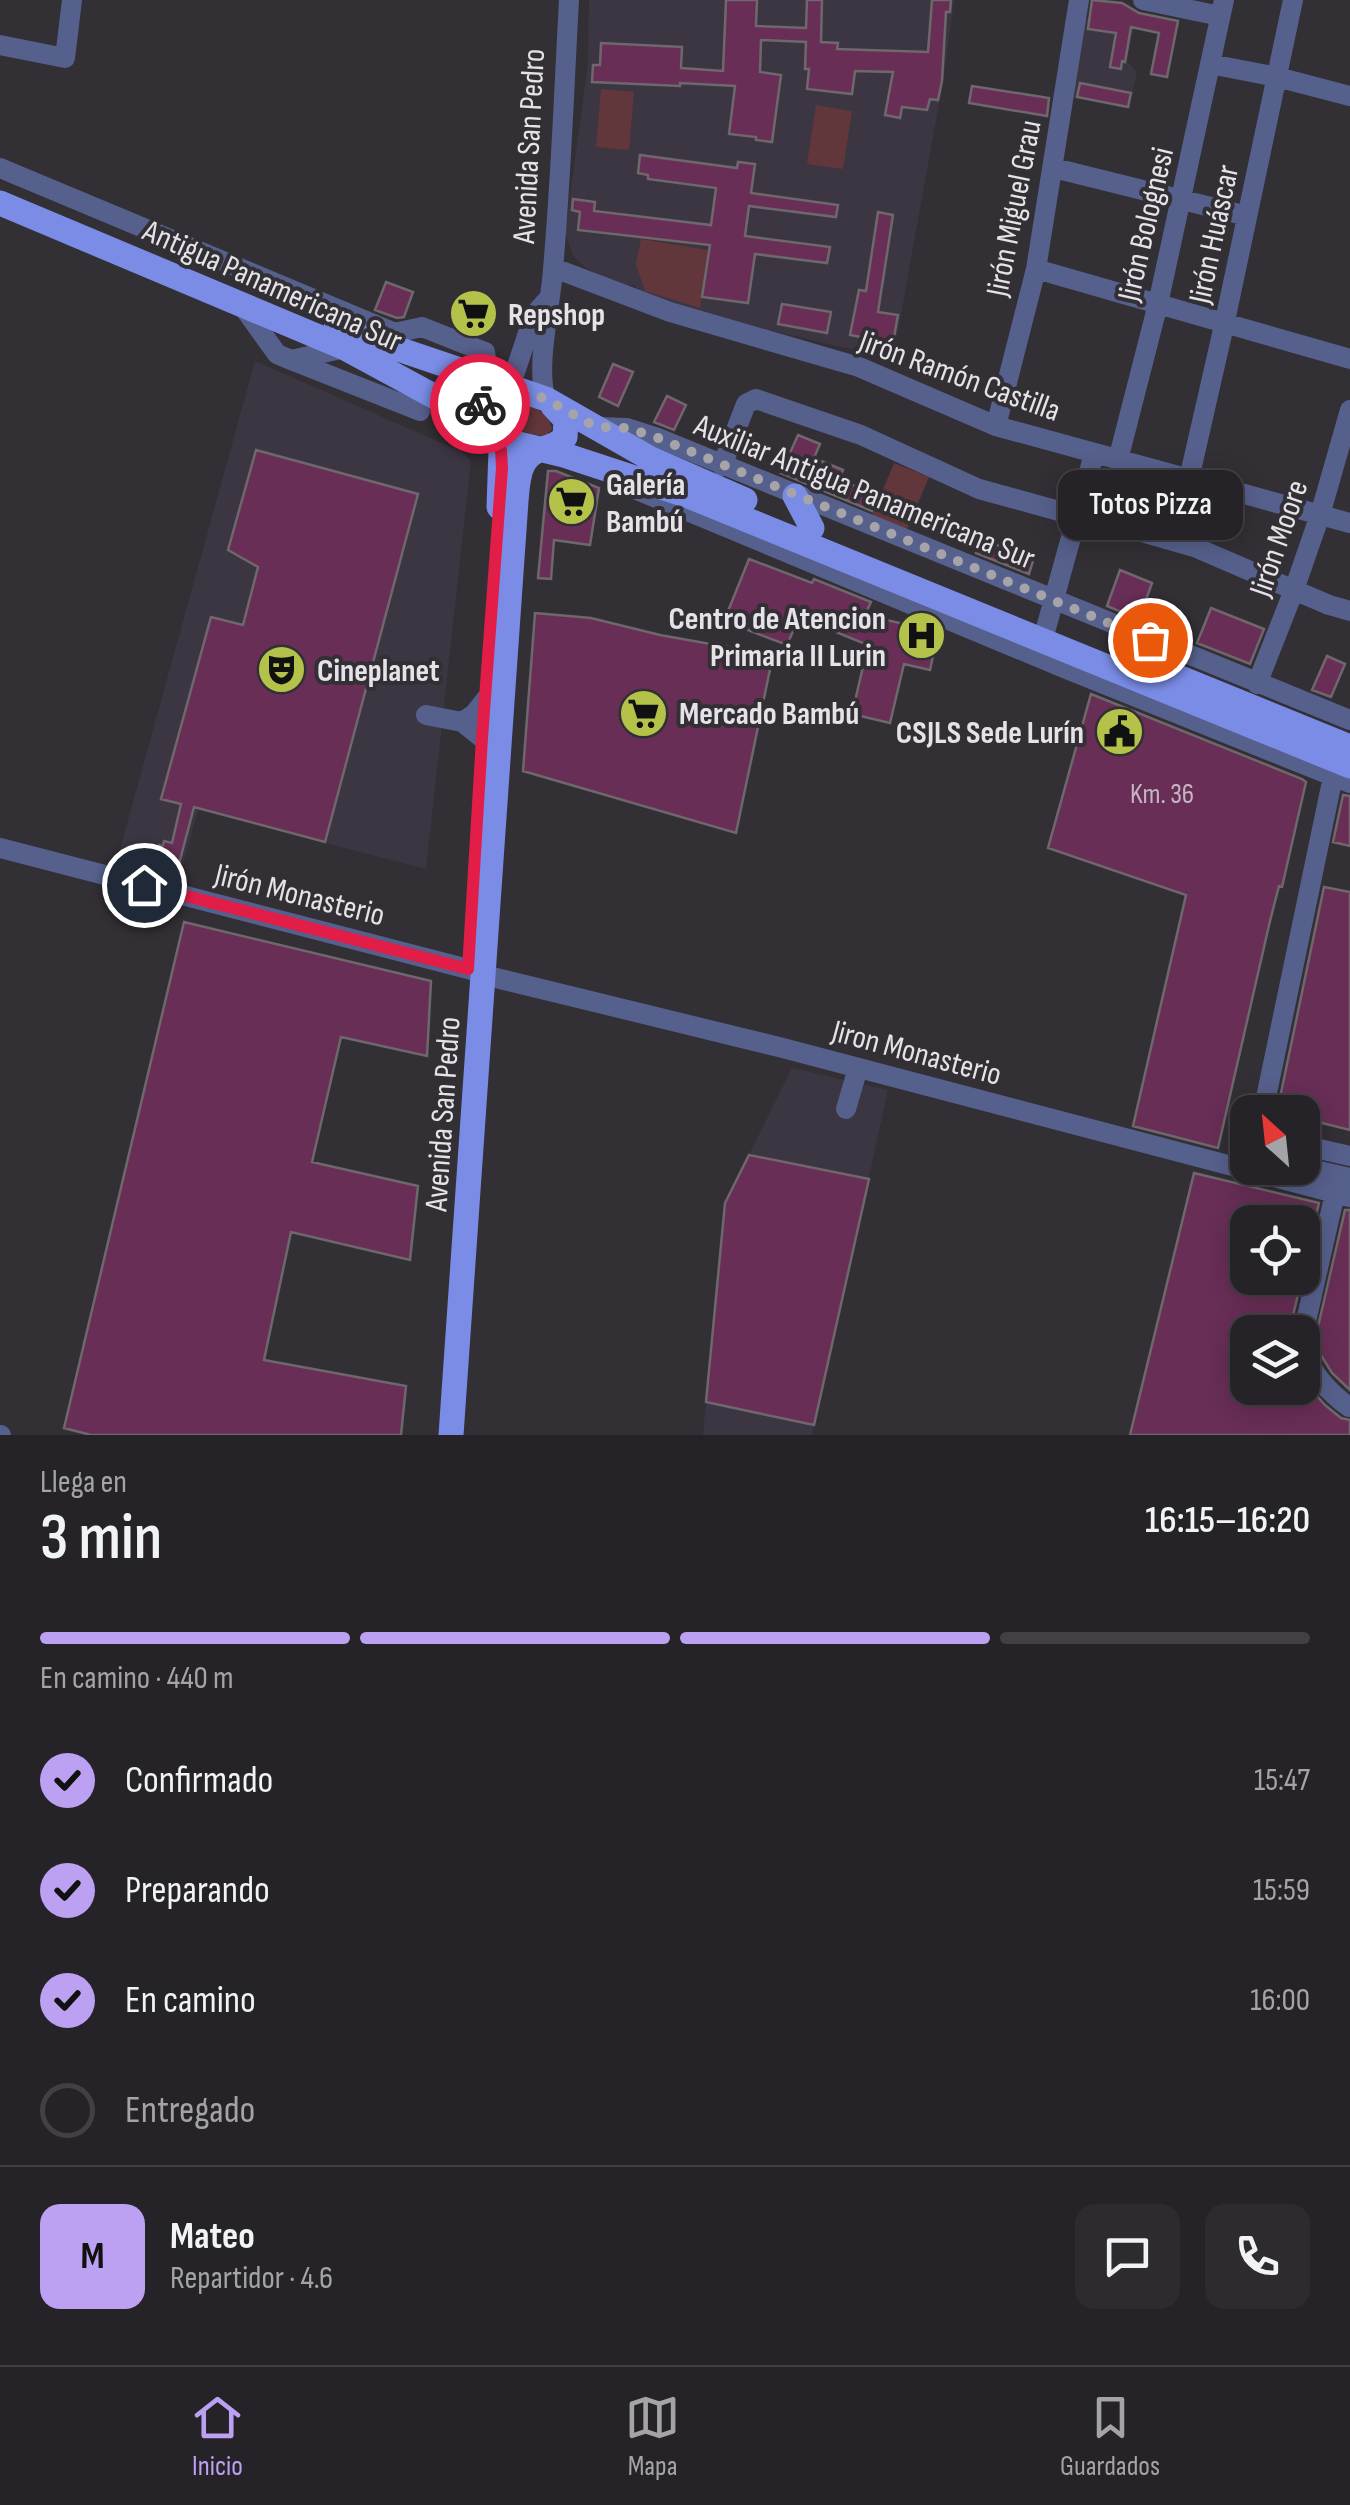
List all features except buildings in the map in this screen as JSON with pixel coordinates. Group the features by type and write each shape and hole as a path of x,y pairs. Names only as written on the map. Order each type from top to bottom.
{"main road":[{"name":"Antigua Panamericana Sur","path":"0,185 241,304 355,344 546,399 685,475 1048,621 1344,756"},
{"name":"Antigua Panamericana Sur","path":"0,203 114,241 355,344 504,439 686,494 1048,621"},
{"name":"Avenida San Pedro","path":"451,1435 476,972 472,730 486,699 502,468 501,450 480,411 481,402 495,382"},
{"name":"Avenida San Pedro","path":"434,1435 516,501 522,465 530,454 551,452 561,442 567,425 563,414 546,399"},
{"path":"795,496 812,528"}],"street":[{"path":"0,45 66,58 72,0"},
{"name":"Avenida San Pedro","path":"546,399 542,388 543,364 554,268 568,0"},
{"name":"Jirón Miguel Grau","path":"996,426 1036,269 1079,0"},
{"path":"1142,0 1222,8"},
{"name":"Jirón Huáscar","path":"1189,479 1293,0"},
{"name":"Jirón Bolognesi","path":"1118,460 1182,200 1222,8"},
{"path":"1210,64 1350,96"},
{"path":"0,168 394,333"},
{"path":"1054,168 1248,216"},
{"name":"Jirón Ramón Castilla","path":"554,268 670,312 860,368 996,426 1350,523"},
{"path":"1036,269 1350,359"},
{"name":"Avenida San Pedro","path":"495,382 514,374 534,315 551,295"},
{"path":"241,304 277,354 420,411"},
{"path":"291,360 422,327 485,352 495,382"},
{"path":"722,466 746,404 756,398 861,435 978,489 1197,548 1350,610"},
{"name":"Jirón Moore","path":"1257,684 1320,515 1350,410"},
{"name":"Auxiliar Antigua Panamericana Sur","path":"596,427 627,428 658,438 795,496 1048,621"},
{"path":"551,452 576,466 1064,668 1344,756"},
{"path":"1048,621 1094,454"},
{"name":"Antigua Panamericana Sur","path":"1048,621 1078,610 1257,684"},
{"path":"1257,684 1344,756"},
{"path":"426,715 472,730"},
{"path":"1267,1095 1344,756"},
{"name":"Jirón Monasterio","path":"0,848 476,972"},
{"name":"Jiron Monasterio","path":"476,972 1230,1164"},
{"path":"846,1109 858,1068"},
{"path":"1320,1149 1350,1156"},
{"path":"1307,1315 1314,1279 1345,1189 1320,1174"},
{"name":"Jiron Monasterio","path":"1320,1184 1345,1189"},
{"path":"1320,1382 1349,1408"}],"shaded area":[{"path":"589,0 954,0 893,359 679,309 640,295 635,285 624,286 603,278 573,256 565,233 588,63"},
{"path":"1084,18 1134,28 1127,61 1137,72 1129,107 1070,97"},
{"path":"601,89 634,92 629,150 596,147"},
{"path":"816,105 852,111 843,169 807,164"},
{"path":"641,239 708,250 700,308 645,291 636,264"},
{"path":"255,361 462,452 471,461 426,869 198,810 176,890 147,884 138,867 117,860"},
{"path":"497,398 539,410 552,429 546,436 522,432 509,425 489,411"},
{"path":"894,463 929,477 906,532 871,518"},
{"path":"792,1068 888,1090 812,1435 703,1435 725,1203"}],"way so far":[{"path":"480,404 501,384 521,389 596,427 627,428 658,438 1150,640"}],"place":[{"name":"Repshop","path":"473,314"},
{"name":"Galería Bambú","path":"571,502"},
{"name":"Centro de Atencion Primaria II Lurin","path":"921,636"},
{"name":"Totos Pizza","path":"1150,640"},
{"name":"Cineplanet","path":"282,670"},
{"name":"Mercado Bambú","path":"644,713"},
{"name":"CSJLS Sede Lurín","path":"1119,732"}],"route":[{"path":"144,885 468,969 502,468 501,450 482,416 480,404"}]}
